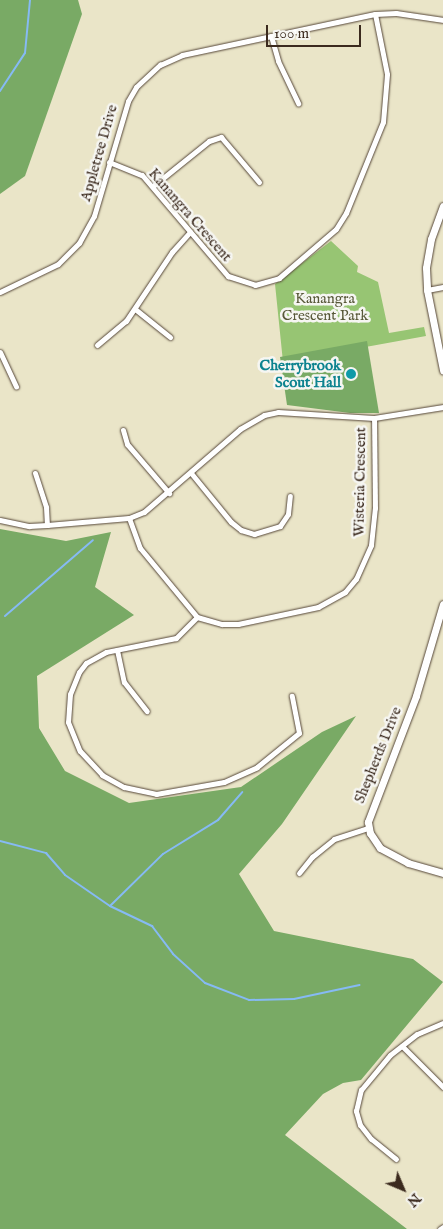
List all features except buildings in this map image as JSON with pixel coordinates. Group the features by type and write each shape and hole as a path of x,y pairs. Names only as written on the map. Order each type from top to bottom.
{"main road":[{"path":"443,206 428,250 427,290 443,370"},
{"name":"Shepherds Drive","path":"443,604 394,760 368,817 368,828 376,844 394,857 443,873"}],"street":[{"name":"Appletree Drive","path":"0,292 58,264 80,243 94,216 128,101 136,87 160,66 182,55 375,14 396,13 443,20"},
{"name":"Kanangra Crescent","path":"109,162 135,172 153,186 228,276 254,285 279,278 336,229 346,213 383,122 386,74 375,14"},
{"path":"271,36 278,61 298,103"},
{"path":"153,186 208,141 221,137 259,182"},
{"path":"97,345 114,332 135,309 172,252 190,232"},
{"path":"427,290 443,287"},
{"path":"135,309 170,337"},
{"path":"0,352 16,386"},
{"path":"0,520 29,526 129,518 150,509 240,430 264,415 283,412 374,418 443,408"},
{"name":"Wisteria Crescent","path":"197,617 222,624 238,624 318,607 345,592 365,564 373,536 374,418"},
{"path":"123,430 127,444 169,493"},
{"path":"35,472 46,507 47,525"},
{"path":"191,474 231,522 241,530 254,534 280,526 288,514 290,496"},
{"path":"129,518 140,548 197,617 176,638 117,650 86,663 73,682 67,708 71,734 80,751 95,769 124,787 156,794 224,782 257,767 299,733 292,696"},
{"path":"117,650 124,682 147,710"},
{"path":"299,873 312,857 334,839 368,828"},
{"path":"396,1159 366,1134 356,1111 365,1084 402,1046 417,1034 443,1022"},
{"path":"402,1046 443,1087"}],"green space":[{"path":"0,0 78,0 82,14 25,176 0,194"},
{"name":"Kanangra Crescent Park","path":"331,241 358,266 357,272 378,282 389,333 424,327 426,336 283,362 275,284"},
{"path":"367,341 379,413 350,413 287,405 280,357"},
{"path":"0,529 66,541 111,532 95,587 134,615 37,676 39,728 65,771 129,803 241,787 322,732 356,716 282,824 239,874 274,931 413,959 443,982 361,1080 343,1083 323,1094 285,1135 407,1229 0,1229"}],"waterway":[{"path":"0,91 25,53 30,0"},
{"path":"5,616 93,540"},
{"path":"110,906 163,854 218,820 242,792"},
{"path":"0,841 46,853 65,875 110,906 152,926 173,954 205,983 249,1000 294,999 360,985"}],"place":[{"name":"Cherrybrook Scout Hall","path":"351,374"}]}
